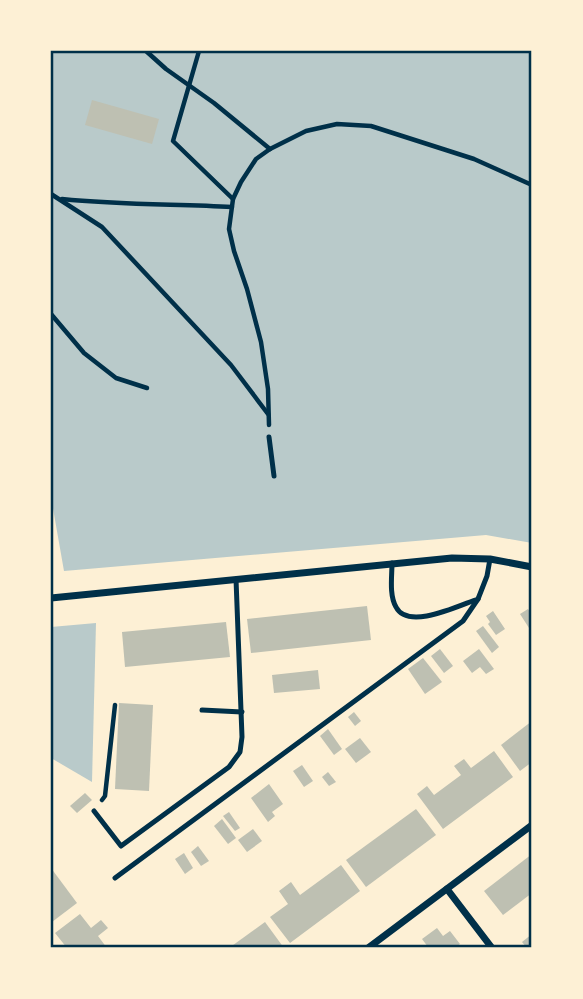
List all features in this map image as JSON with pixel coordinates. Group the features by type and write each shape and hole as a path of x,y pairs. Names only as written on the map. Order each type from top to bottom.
{"street":[{"path":"51,598 452,558 490,559 532,567"},
{"path":"368,948 532,825"},
{"path":"447,889 492,948"}],"lane":[{"path":"270,437 274,476"},
{"path":"115,878 463,621 478,599 490,559"},
{"path":"392,563 392,596 396,609 404,617 415,618 440,612 478,599"},
{"path":"94,811 121,846 229,767 240,752 242,712 236,579"},
{"path":"202,710 242,712"}],"path":[{"path":"146,51 270,149"},
{"path":"199,51 173,141 233,200"},
{"path":"270,437 268,389 261,342 229,229 233,200 256,159 306,131 337,124 371,126 474,159 532,185"},
{"path":"51,194 102,227 231,365 269,415"},
{"path":"59,199 232,207"},
{"path":"51,314 84,353 116,378 147,388"},
{"path":"94,811 105,796 115,705"}],"shaded area":[{"path":"51,51 532,51 532,543 486,535 64,571 51,497"},
{"path":"96,623 92,782 51,758 51,627"}],"building":[{"path":"92,100 159,119 152,144 85,125"},
{"path":"367,606 371,640 251,653 247,619"},
{"path":"528,609 532,615 532,626 529,628 520,614"},
{"path":"493,611 505,629 496,635 486,616"},
{"path":"226,622 230,657 125,667 122,632"},
{"path":"483,626 499,647 492,653 476,631"},
{"path":"440,649 453,666 444,673 431,656"},
{"path":"479,649 494,669 486,674 480,667 472,673 463,661"},
{"path":"423,658 442,682 425,694 408,669"},
{"path":"318,670 320,689 274,693 272,675"},
{"path":"119,703 153,705 149,791 115,789"},
{"path":"354,712 361,721 355,726 348,717"},
{"path":"532,721 532,762 520,771 501,745"},
{"path":"328,729 342,749 334,755 320,736"},
{"path":"360,738 371,752 356,763 345,749"},
{"path":"494,751 513,777 443,829 417,794 427,786 434,795 461,775 454,766 464,759 471,768"},
{"path":"302,765 313,781 304,787 293,771"},
{"path":"328,772 336,782 329,786 322,777"},
{"path":"269,784 283,804 272,812 275,816 268,822 251,798"},
{"path":"85,793 92,800 77,813 70,806"},
{"path":"416,809 436,835 366,887 346,860"},
{"path":"229,812 240,828 235,831 223,816"},
{"path":"222,819 236,838 228,844 214,826"},
{"path":"253,829 262,841 247,852 238,840"},
{"path":"198,846 209,861 201,866 191,852"},
{"path":"184,853 193,868 185,874 175,859"},
{"path":"532,854 532,893 503,915 484,891"},
{"path":"341,865 360,891 290,943 270,917 288,904 279,891 291,882 300,895"},
{"path":"51,868 77,903 52,922 51,920"},
{"path":"80,914 91,928 101,920 108,928 98,936 107,948 67,948 55,933"},
{"path":"265,922 284,948 229,948"},
{"path":"437,928 443,936 450,931 460,944 456,947 458,948 426,948 428,947 422,939"},
{"path":"532,934 532,948 527,948 522,942"}]}
